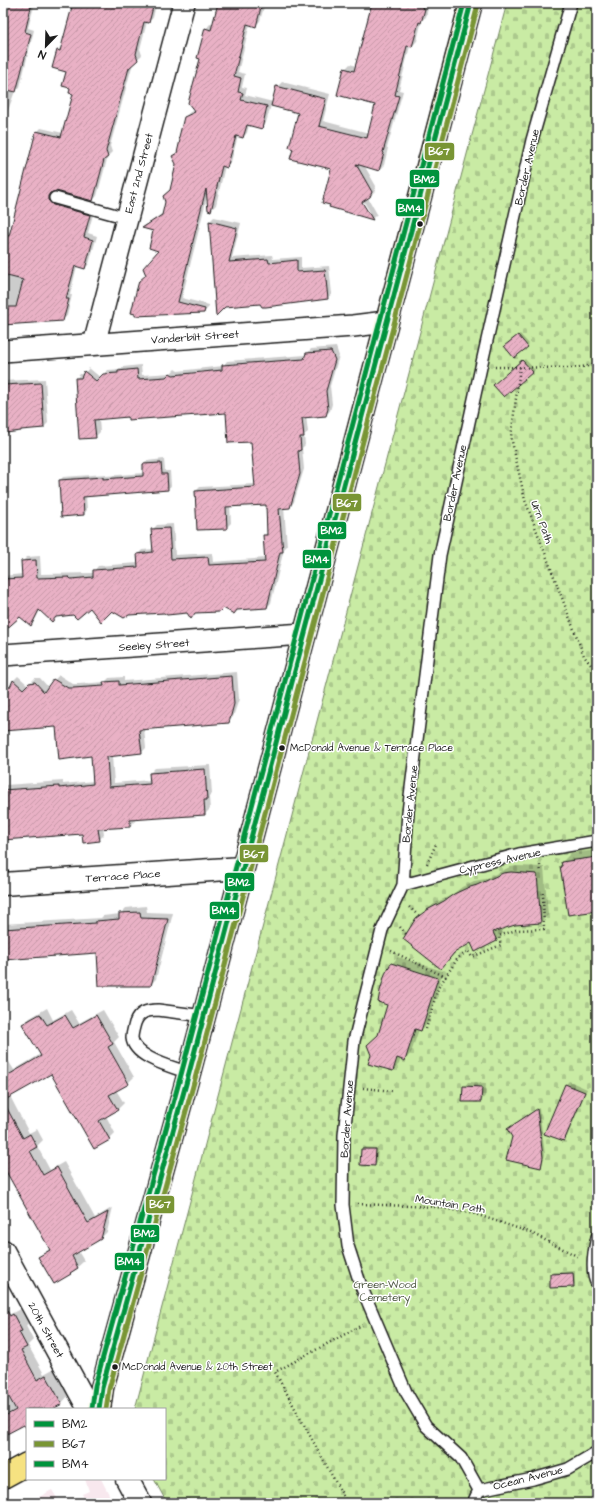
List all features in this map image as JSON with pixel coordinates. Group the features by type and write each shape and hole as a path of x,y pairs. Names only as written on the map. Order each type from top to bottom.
{"main road":[{"path":"99,1408 102,1388 189,1073 471,3"},
{"name":"Terrace Place","path":"3,884 242,868"},
{"name":"20th Street","path":"3,1251 88,1408"},
{"path":"3,1477 26,1465"},
{"path":"128,1480 140,1503"}],"street":[{"name":"East 2nd Street","path":"94,344 184,3"},
{"name":"Vanderbilt Street","path":"3,351 354,326 386,322"},
{"name":"Seeley Street","path":"3,655 304,634"}],"lane":[{"name":"Border Avenue","path":"479,1490 461,1458 426,1426 406,1392 361,1286 348,1246 343,1205 344,1135 353,1046 382,930 403,885 408,812 440,555 532,140 571,3"},
{"path":"55,198 127,218"},
{"name":"Cypress Avenue","path":"403,885 519,854 597,841"},
{"path":"189,1073 150,1058 137,1049 132,1038 135,1024 140,1014 151,1010 204,1016"},
{"path":"597,1237 594,1265 594,1279 597,1284"},
{"name":"Ocean Avenue","path":"479,1490 533,1479 568,1468 597,1452"},
{"path":"473,1503 479,1490"}],"path":[{"path":"481,367 572,368 597,365"},
{"name":"Urn Path","path":"520,367 511,437 525,500 584,656 597,673"},
{"path":"426,1029 438,988 458,958 468,951 472,958 501,945 500,936 516,930 544,930 543,893"},
{"path":"378,945 446,977"},
{"path":"349,1086 393,1091"},
{"name":"Mountain Path","path":"343,1205 361,1203 436,1207 475,1214 529,1232 594,1265"},
{"path":"347,1503 275,1372 375,1318"}],"shaded area":[{"path":"85,1480 102,1480 113,1502 87,1503 82,1494 89,1491"},
{"path":"52,1490 60,1503 28,1503"}],"green space":[{"name":"Green-Wood Cemetery","path":"507,3 597,3 597,1503 167,1503 155,1480 166,1480 166,1408 135,1408"}],"building":[{"path":"3,3 32,3 25,32 31,34 16,92 3,89"},
{"path":"73,3 154,3 149,23 144,22 136,54 138,60 129,68 106,151 108,157 104,160 93,201 56,191 50,193 48,196 48,200 53,205 90,215 84,237 93,240 85,269 75,266 66,299 69,299 63,321 3,325 3,307 16,307 23,280 3,275 3,235 9,236 36,131 61,137 73,94 69,93 70,88 62,86 66,72 52,68 57,50 60,51"},
{"path":"218,3 262,3 256,27 247,24 234,76 241,78 238,92 243,93 241,100 267,106 262,129 247,125 243,138 236,136 227,168 222,166 211,211 208,210 206,189 178,302 205,309 204,313 135,316 135,314 131,313 139,281 146,275 143,268 158,251 149,248 153,231 142,228 162,215 165,202 163,196 170,190 176,164 172,156 177,153 184,117 195,112 188,103 200,59 197,58 205,28 211,30"},
{"path":"372,3 423,3 422,8 425,9 421,23 419,22 412,47 407,46 395,95 399,96 379,171 356,164 372,192 370,197 362,202 373,220 329,207 330,205 322,203 331,169 290,159 293,149 289,147 298,113 271,106 276,86 326,99 319,126 367,138 375,105 337,95 344,68 354,71"},
{"path":"209,221 237,228 229,262 268,259 269,263 297,260 297,272 325,270 328,299 266,307 262,307 260,304 225,307 216,316"},
{"path":"518,335 528,347 514,358 504,346"},
{"path":"331,351 335,360 326,391 328,409 326,416 302,418 304,437 300,437 301,450 298,451 300,474 290,508 279,509 283,552 280,552 267,608 237,610 234,614 223,608 219,612 195,613 191,619 187,613 167,615 164,613 129,615 124,618 112,611 101,622 90,608 77,619 73,615 56,617 52,622 39,610 31,626 20,617 3,632 3,579 22,578 21,561 36,560 37,578 69,577 71,579 93,577 93,570 138,567 137,554 153,552 151,529 169,528 171,559 208,557 209,565 265,562 263,535 267,535 266,505 226,507 227,529 197,530 195,491 255,487 251,442 228,443 226,413 128,420 128,417 94,420 96,438 79,439 75,378 81,378 84,371 96,381 103,374 137,369 138,379 166,377 170,373 173,375 222,370 222,365 304,359 306,353"},
{"path":"522,360 533,372 504,397 493,385"},
{"path":"41,383 44,428 6,433 3,385"},
{"path":"161,463 162,474 167,474 168,490 83,497 84,515 61,517 59,480 143,476 143,464"},
{"path":"232,676 234,704 229,723 139,730 142,753 107,757 109,787 150,784 149,773 205,769 207,800 204,800 205,815 130,820 130,827 98,829 100,841 83,843 82,834 3,840 3,790 59,786 59,788 93,784 91,756 59,760 56,727 3,731 3,687 10,687 13,680 23,689 29,683 35,682 44,692 53,679 68,688 73,688 104,686 103,682 119,681 119,685"},
{"path":"597,857 597,911 568,915 560,866 562,866 561,862"},
{"path":"511,872 537,874 541,923 515,925 493,932 497,941 475,952 471,943 454,953 441,969 403,939 416,918 427,910 467,888 503,873"},
{"path":"140,912 141,918 168,919 151,986 99,986 97,953 3,960 3,929 96,923 96,921 119,919 119,913"},
{"path":"391,963 438,978 421,1031 415,1029 405,1061 397,1058 393,1071 368,1064 371,1055 367,1045 378,1035 387,1005 378,1002 385,974"},
{"path":"40,1014 47,1025 65,1015 73,1028 96,1015 113,1044 108,1047 129,1084 109,1095 118,1110 99,1121 110,1140 94,1149 51,1074 3,1101 3,1078 41,1056 22,1024"},
{"path":"565,1084 585,1092 564,1141 544,1134"},
{"path":"463,1086 482,1087 481,1102 462,1102"},
{"path":"3,1101 23,1138 30,1134 37,1147 30,1151 43,1175 57,1167 88,1223 108,1212 101,1239 72,1256 78,1268 54,1284 38,1257 50,1250 3,1166"},
{"path":"537,1109 543,1157 541,1168 506,1160 512,1137 507,1129"},
{"path":"361,1149 376,1149 375,1166 360,1165"},
{"path":"573,1273 574,1287 550,1288 550,1274"},
{"path":"3,1303 10,1316 13,1314 22,1331 19,1332 27,1347 21,1350 37,1380 46,1375 62,1404 55,1408 26,1408 26,1428 24,1425 3,1436 3,1417 16,1410 3,1386"}],"transit line":[{"name":"BM4","path":"92,1408 95,1386 182,1071 464,3"},
{"name":"BM2","path":"99,1408 102,1388 189,1073 471,3"},
{"name":"B67","path":"106,1408 109,1389 196,1075 478,5"}],"place":[{"name":"McDonald Avenue & Terrace Place","path":"282,748"},
{"name":"McDonald Avenue & 20th Street","path":"115,1367"}]}
